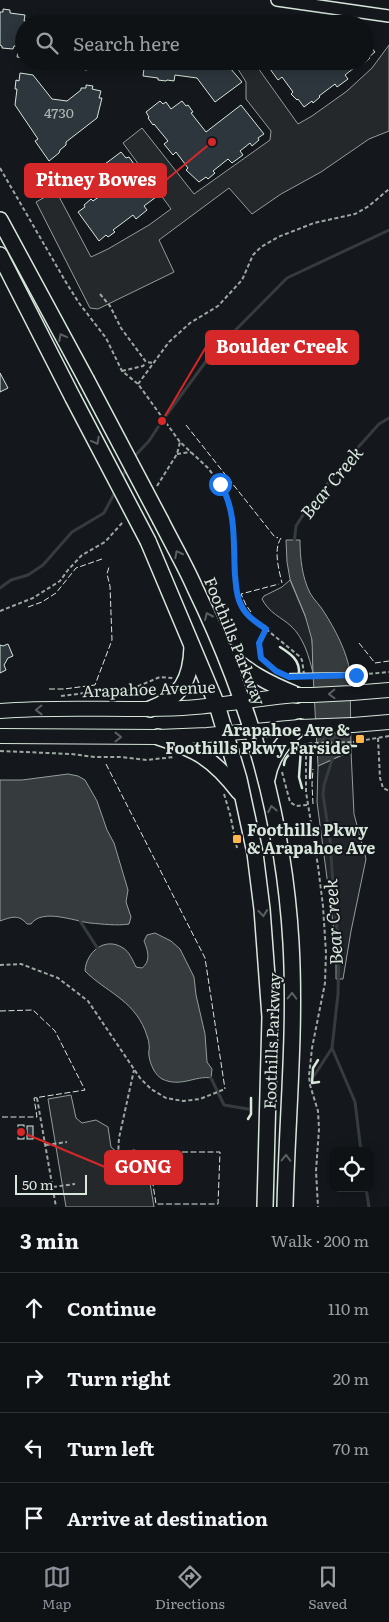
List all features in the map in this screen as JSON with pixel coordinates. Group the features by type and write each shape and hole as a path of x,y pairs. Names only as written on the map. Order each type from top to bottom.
{"highway":[{"name":"Foothills Parkway","path":"0,220 196,588 242,702 267,781 282,865 291,942 291,1028 285,1207"},
{"name":"Foothills Parkway","path":"0,255 148,541 192,643 226,733 255,853 260,890 270,1017 265,1207"},
{"path":"150,709 168,701 177,694 184,684 191,666 192,643"},
{"path":"220,644 237,662 257,676 297,695"},
{"path":"267,781 270,766 277,751 300,727"},
{"path":"158,737 187,747 207,758 223,772 243,798"}],"main road":[{"name":"Arapahoe Avenue","path":"0,711 150,709 217,705 297,695 389,690"},
{"path":"0,736 158,737 389,722"}],"street":[{"path":"277,0 389,16"}],"path":[{"path":"0,168 79,303 106,338 122,371 138,384 180,442 216,479 228,498 232,514 238,599 245,612 251,618 299,656 302,660 304,674"},
{"path":"138,384 169,342 190,324 218,306 242,280 253,255 261,247 278,237 314,223 355,214 369,206 389,189"},
{"path":"100,294 110,306 121,328 146,362 153,363"},
{"path":"122,371 144,366 146,362"},
{"path":"153,491 177,454 180,442"},
{"path":"177,454 191,452"},
{"path":"0,611 33,598 60,581 82,555 105,542 124,520"},
{"path":"266,629 259,643 261,658 276,671"},
{"path":"283,675 296,677 389,672"},
{"path":"56,697 90,692 129,690 164,676 184,684"},
{"path":"302,745 353,742 389,736"},
{"path":"378,738 380,778 383,788 389,791"},
{"path":"306,749 305,778 307,805 319,876 326,953 326,983 312,1048 309,1076 318,1111 316,1171 318,1207"},
{"path":"0,750 147,760 180,756"},
{"path":"281,767 290,802 296,806 307,805"},
{"path":"222,788 229,809 237,848"},
{"path":"0,965 21,964 58,978 88,1001 140,1078 151,1089 166,1098 183,1101 200,1099 225,1089"},
{"path":"118,1156 119,1138 134,1070"},
{"path":"37,1098 56,1207"},
{"path":"46,1145 67,1142"},
{"path":"53,1187 75,1184"}],"shaded area":[{"path":"389,45 389,131 369,139 321,172 281,194 252,214 229,188 159,240 174,272 98,309 90,308 36,202 56,191 91,257 149,225 171,209 123,143 142,128 194,194 270,140 271,131 246,99 246,82 239,70 259,70 298,124 347,91 370,70 374,70 374,65"},
{"path":"286,540 300,540 300,554 307,587 336,633 350,672 351,751 318,766 312,640 305,615 290,579"},
{"path":"290,580 311,630 313,673 308,654 296,631 268,608 262,599"},
{"path":"351,751 354,814 366,859 343,979 336,979 336,946 317,802 318,766"},
{"path":"68,774 85,780 97,801 107,830 114,843 128,890 126,902 131,917 129,924 90,923 50,916 36,919 31,924 27,924 15,917 0,921 0,780 22,780"},
{"path":"155,933 171,941 180,949 194,977 205,1034 207,1062 212,1069 211,1078 176,1082 159,1077 150,1062 149,1041 140,1019 126,1003 85,971 86,964 93,952 103,945 110,944 125,949 136,967 142,968 148,959 144,941 147,935"},
{"path":"71,1095 76,1118 82,1123 96,1120 108,1127 111,1147 118,1153 134,1150 145,1153 154,1207 66,1207 48,1099"}],"building":[{"path":"3,9 10,10 10,13 25,15 15,15 15,46 13,49 2,48 0,45 0,12 3,12"},
{"path":"144,70 232,70 242,82 215,102 197,78 175,75 174,81 166,81 143,76"},
{"path":"271,70 351,70 345,75 348,79 337,87 335,84 313,103 312,101 304,107 291,94 293,92 282,77 278,80"},
{"path":"20,73 33,75 52,99 67,101 81,88 86,88 86,85 93,86 92,89 101,91 99,98 102,98 97,118 66,142 66,145 59,153 49,161 35,141 38,139 15,105 16,80 19,81"},
{"path":"160,101 163,104 166,102 171,109 182,101 186,106 188,105 193,112 191,113 206,132 241,105 264,134 252,146 250,143 240,151 243,155 232,163 228,159 213,171 215,173 208,179 206,177 199,182 186,170 188,168 176,152 173,155 164,144 168,141 148,118 146,112"},
{"path":"121,152 126,158 129,157 134,164 132,166 141,178 143,177 156,197 144,206 147,210 136,219 133,215 113,230 115,232 108,237 106,235 99,241 78,212 91,199 93,201 107,191 93,173"},
{"path":"0,373 8,388 0,392"},
{"path":"8,644 13,656 8,658 4,665 6,670 0,673 0,645"},
{"path":"18,1125 24,1125 24,1139 18,1139"},
{"path":"27,1126 33,1126 33,1139 27,1139"}],"waterway":[{"path":"133,458 149,441 210,356 287,278 389,230"},
{"name":"Bear Creek","path":"294,544 296,526 305,512 344,463 379,424 389,418"},
{"path":"121,480 127,467"},
{"path":"0,588 11,580 28,575 43,565 72,532 104,513 116,490"},
{"name":"Bear Creek","path":"333,757 324,785 323,795 330,840 339,949 338,994 332,1048 355,1102 361,1147"},
{"path":"80,921 98,949"},
{"path":"314,1076 332,1048"},
{"path":"211,1078 224,1105 248,1109"},
{"name":"Bear Creek","path":"367,1192 369,1207"}],"fence":[{"path":"186,425 274,536 278,537"},
{"path":"281,538 277,554 282,583"},
{"path":"28,607 42,602 56,593 76,568 102,559"},
{"path":"49,689 95,685 112,640 110,586 107,574 109,567"},
{"path":"251,612 241,594 279,584"},
{"path":"359,643 375,663 389,661"},
{"path":"106,764 205,958 225,1089"},
{"path":"313,769 313,804"},
{"path":"0,1011 33,1010 55,1031 85,1090 34,1098 37,1117 0,1117"},
{"path":"148,1152 220,1152 218,1204 156,1204 148,1152"}],"wall":[{"path":"280,647 296,661 299,674"},
{"path":"290,674 358,673"},
{"path":"284,765 287,757 303,748 314,746 356,746"},
{"path":"310,778 311,747"},
{"path":"301,749 299,777 302,788"},
{"path":"318,1060 313,1068 312,1083 319,1082"},
{"path":"248,1119 251,1114 251,1098"}],"place":[{"name":"Pitney Bowes","path":"212,142"},
{"name":"Boulder Creek","path":"162,421"},
{"name":"Arapahoe Ave & Foothills Pkwy Farside","path":"360,739"},
{"name":"Foothills Pkwy & Arapahoe Ave","path":"237,839"},
{"name":"GONG","path":"21,1132"}],"route":[{"path":"220,484 228,498 232,514 238,599 245,612 266,629 258,647 261,658 276,671 289,677 356,675"}]}
